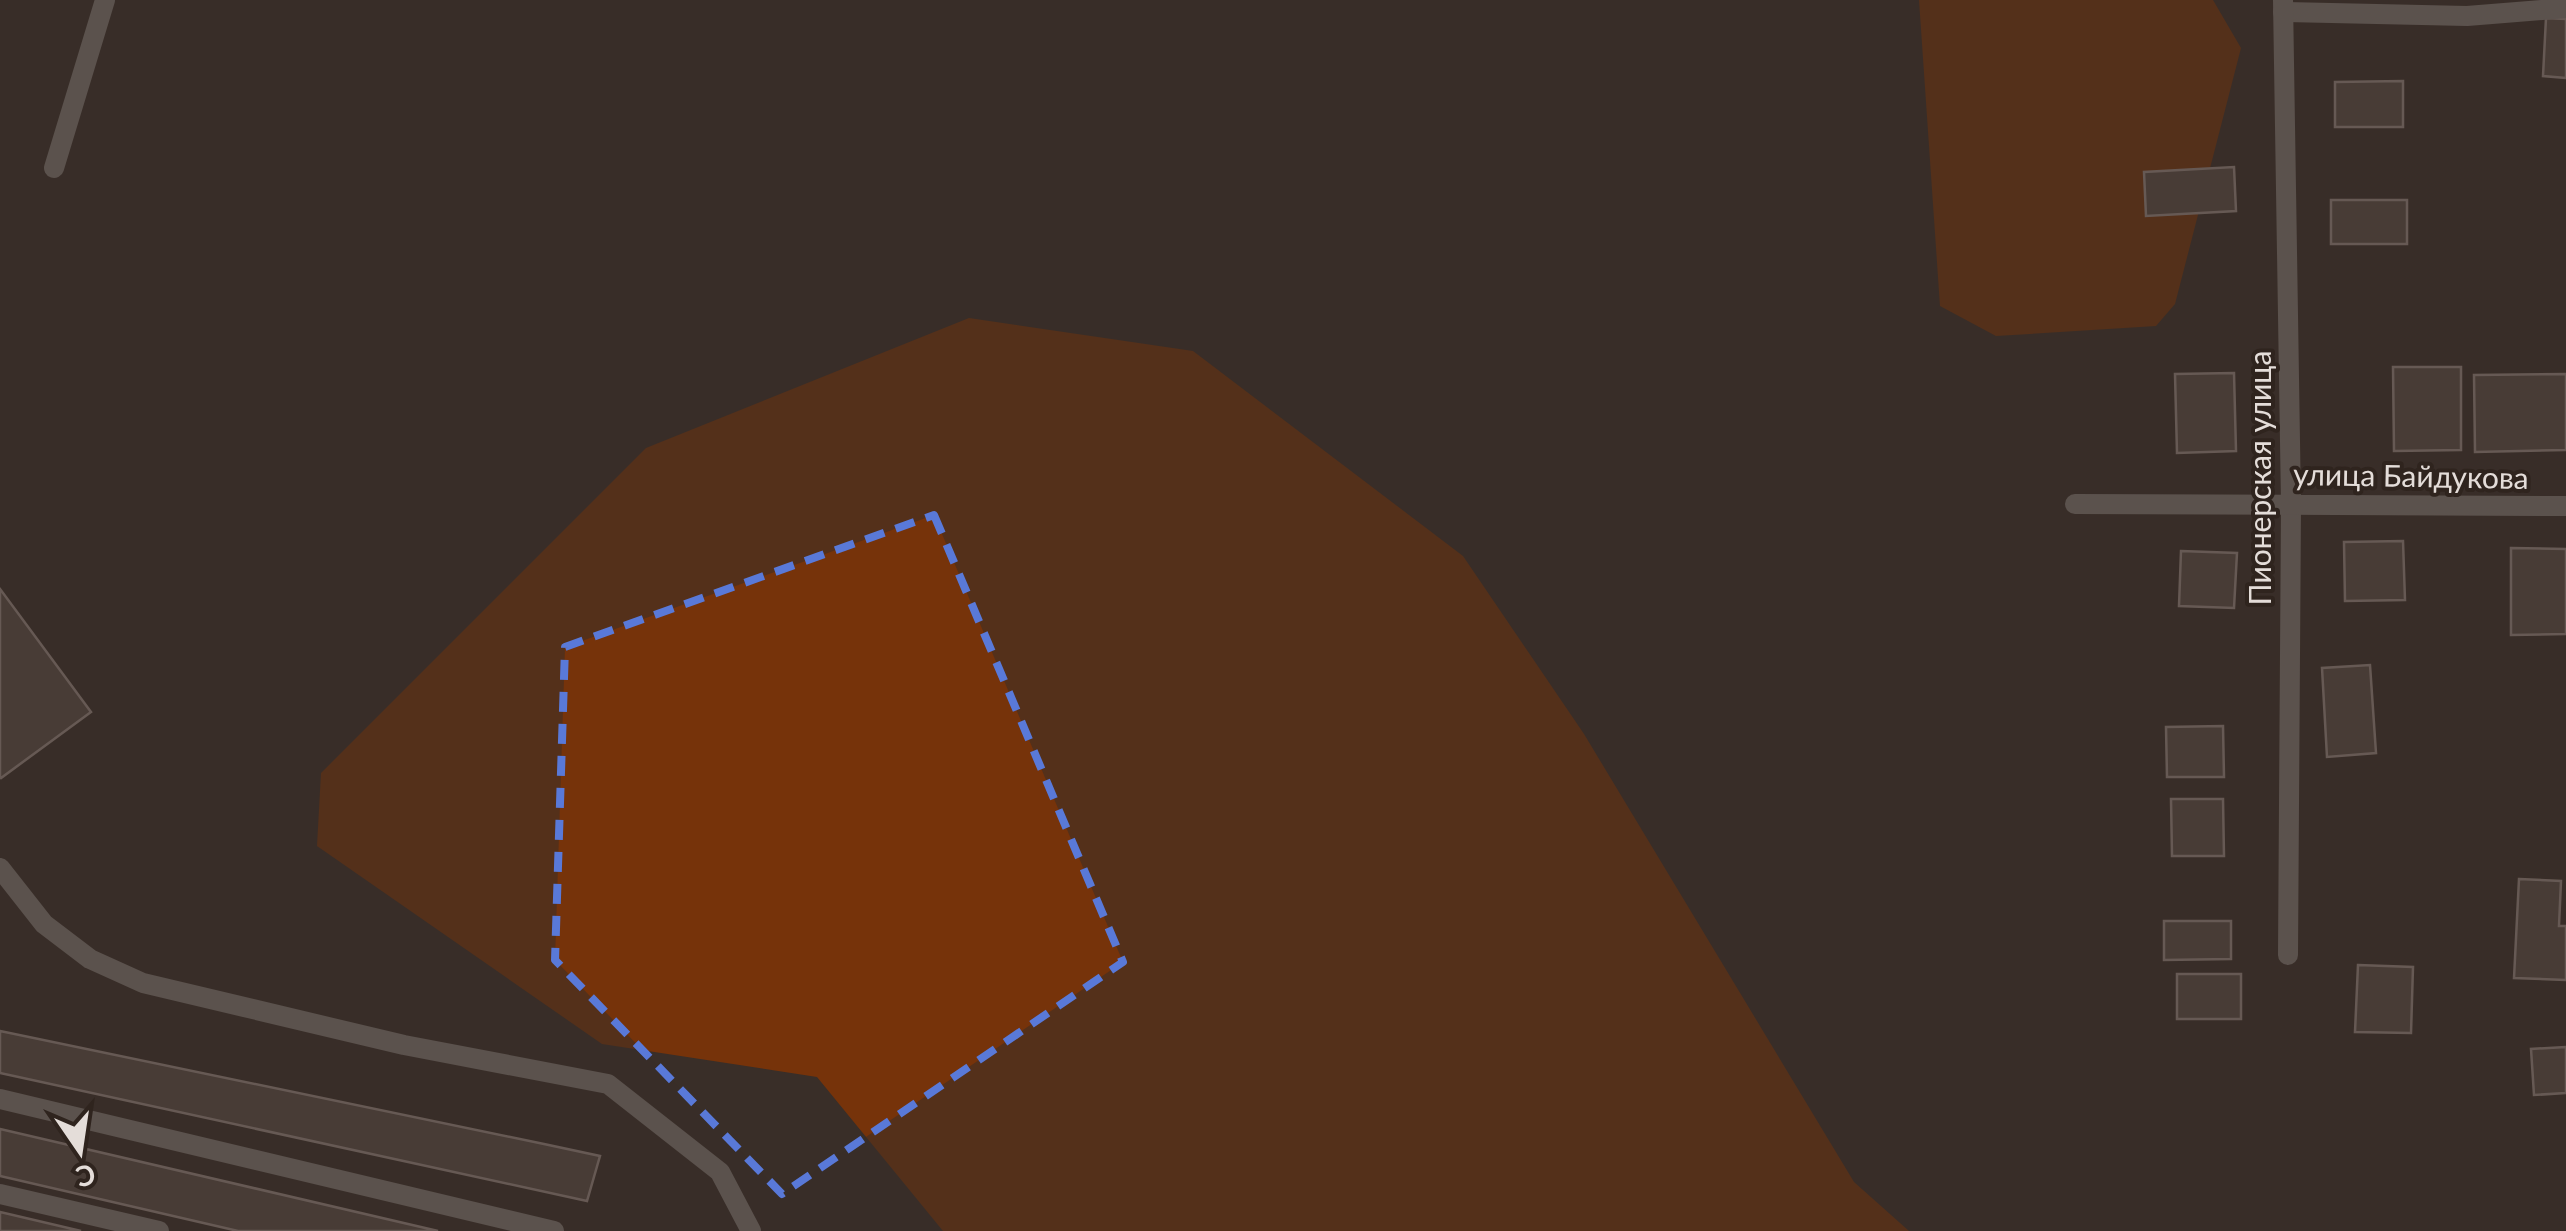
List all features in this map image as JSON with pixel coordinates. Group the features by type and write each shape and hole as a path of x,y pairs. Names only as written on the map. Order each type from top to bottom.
{"street":[{"path":"54,168 105,0"},
{"path":"2283,6 2467,16 2566,8"},
{"name":"Пионерская улица","path":"2283,6 2290,504 2288,956"},
{"name":"улица Байдукова","path":"2074,504 2566,506"},
{"path":"0,868 44,924 90,959 143,983 404,1045 608,1084 720,1172 751,1231"},
{"path":"0,1099 554,1231"},
{"path":"0,1194 159,1231"}],"highlighted area":[{"path":"934,515 1123,962 782,1194 555,960 565,647"}],"shaded area":[{"path":"1919,0 2213,0 2241,48 2175,304 2156,326 1996,336 1940,306"},
{"path":"969,318 1193,351 1463,556 1584,734 1854,1182 1909,1231 943,1231 817,1077 602,1044 317,846 321,773 646,448"}],"building":[{"path":"2546,18 2566,19 2566,78 2543,76"},
{"path":"2403,81 2403,127 2335,127 2335,82"},
{"path":"2234,167 2236,211 2146,216 2144,172"},
{"path":"2331,200 2407,200 2407,244 2331,244"},
{"path":"2393,367 2461,367 2461,450 2394,451"},
{"path":"2234,373 2236,451 2177,453 2175,374"},
{"path":"2566,374 2566,450 2475,452 2474,375"},
{"path":"2403,541 2405,600 2345,601 2344,542"},
{"path":"2511,548 2566,549 2566,634 2511,635"},
{"path":"2181,551 2237,553 2234,608 2179,606"},
{"path":"0,589 91,712 1,778 0,777"},
{"path":"2370,665 2376,753 2327,757 2322,668"},
{"path":"2223,726 2224,777 2167,777 2166,727"},
{"path":"2171,799 2223,799 2224,856 2172,856"},
{"path":"2519,879 2561,881 2559,926 2566,926 2566,980 2514,978"},
{"path":"2164,921 2231,921 2231,959 2164,960"},
{"path":"2358,965 2413,967 2411,1033 2355,1032"},
{"path":"2177,974 2241,974 2241,1019 2177,1019"},
{"path":"0,1031 600,1156 587,1201 0,1073"},
{"path":"2566,1047 2566,1093 2534,1095 2531,1049"},
{"path":"0,1129 438,1231 238,1231 0,1176"},
{"path":"0,1212 81,1231 0,1231"}]}
